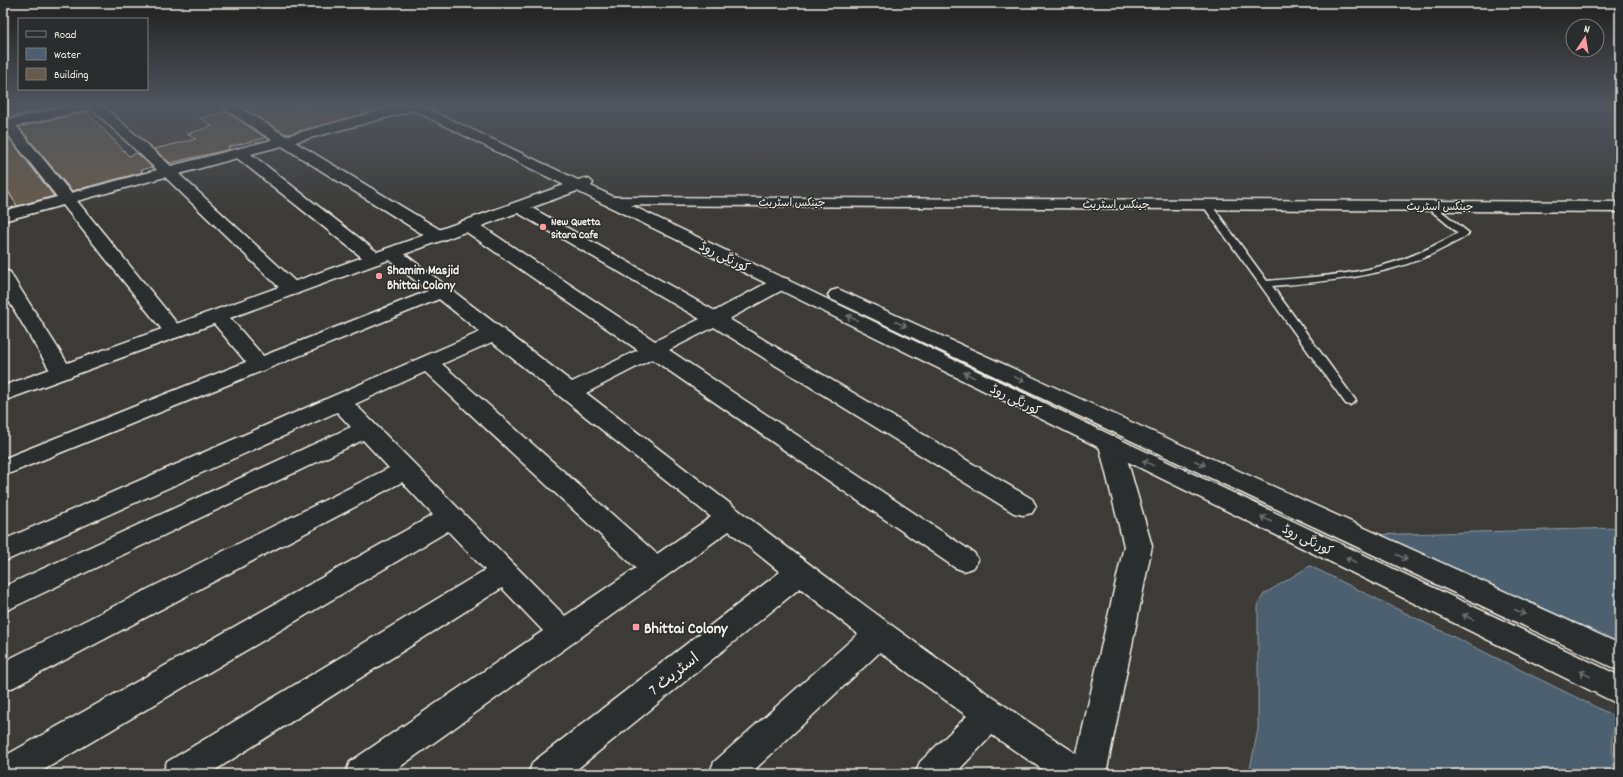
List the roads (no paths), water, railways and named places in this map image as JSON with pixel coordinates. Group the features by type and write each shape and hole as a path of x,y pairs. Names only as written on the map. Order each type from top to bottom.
{"street":[{"path":"19,142 174,332"},
{"path":"135,142 292,289"},
{"path":"3,216 278,142"},
{"path":"285,142 438,236"},
{"name":"کورنگی روڈ","path":"493,142 586,183 636,202 1084,409 1620,691"},
{"name":"کورنگی روڈ","path":"506,142 586,183 613,202 1111,445 1620,658"},
{"path":"240,153 384,256 441,292 879,634 990,714 1078,774"},
{"path":"3,394 586,183"},
{"name":"جینکس اسٹریٹ","path":"613,202 1620,207"},
{"path":"519,207 715,319 1023,506"},
{"path":"468,225 964,560"},
{"path":"3,276 62,372"},
{"path":"570,392 655,350 781,283"},
{"path":"3,468 441,292"},
{"path":"218,316 260,365"},
{"path":"3,552 494,333"},
{"path":"428,363 656,569"},
{"path":"340,402 563,633"},
{"path":"1065,423 1084,409"},
{"path":"3,600 367,429"},
{"path":"1089,774 1138,546 1111,445"},
{"path":"3,677 406,470"},
{"path":"5,774 451,517"},
{"path":"362,774 730,517"},
{"path":"179,774 504,572"},
{"name":"اسٹریٹ 7","path":"545,774 800,572"},
{"path":"726,774 879,634"},
{"path":"932,774 990,714"}],"lane":[{"path":"1207,205 1350,401"},
{"path":"1264,284 1332,278 1391,267 1435,250 1464,233 1431,206"}],"water":[{"path":"1620,528 1620,654 1367,535"},
{"path":"1310,566 1616,717 1612,739 1614,774 1249,774 1258,729 1258,604 1264,594"}],"place":[{"name":"New Quetta Sitara Cafe","path":"543,227"},
{"name":"Shamim Masjid Bhittai Colony","path":"379,276"},
{"name":"Bhittai Colony","path":"636,627"}]}
